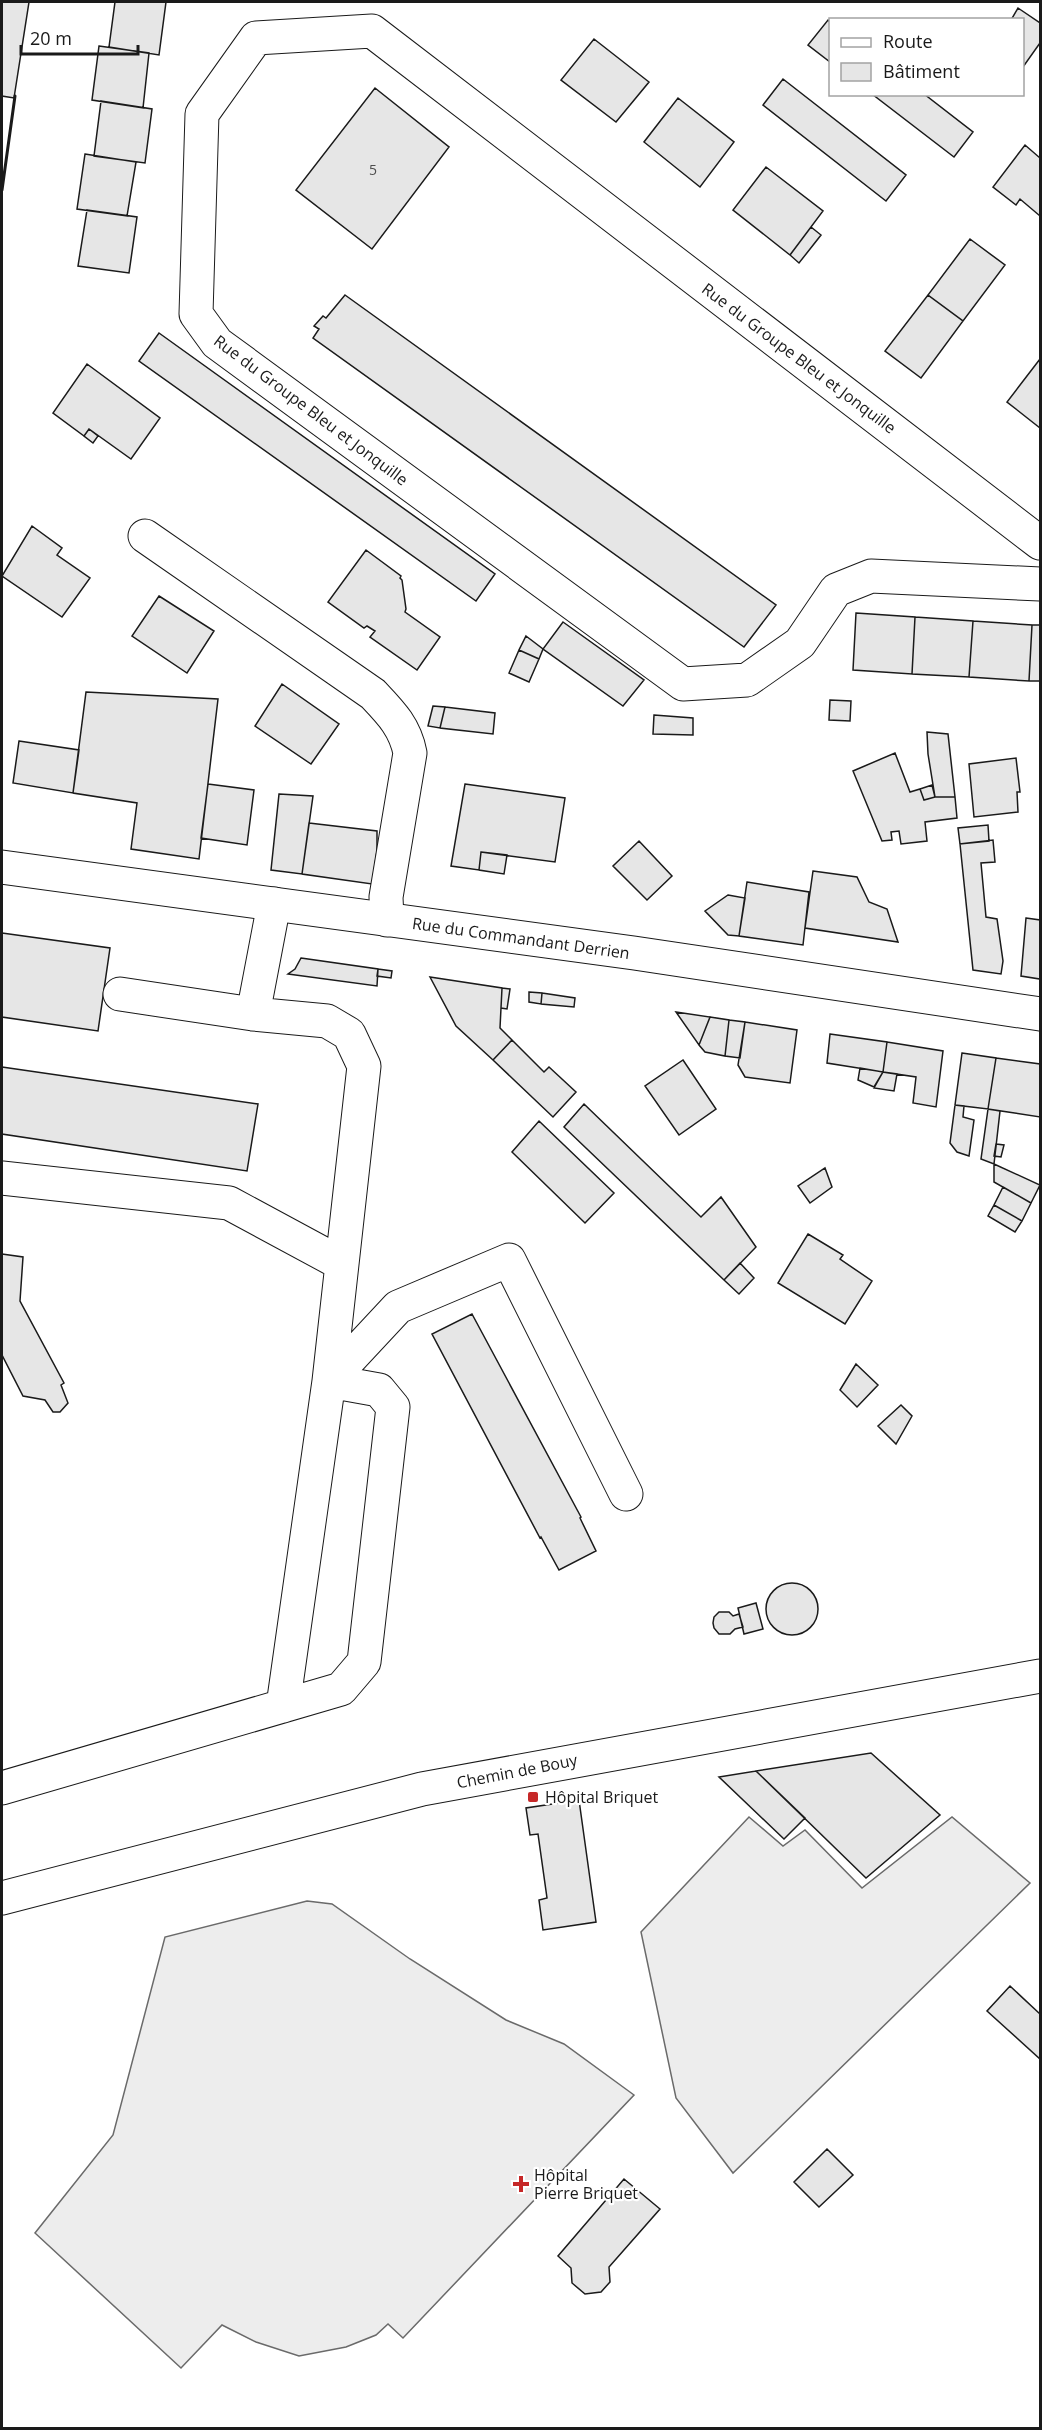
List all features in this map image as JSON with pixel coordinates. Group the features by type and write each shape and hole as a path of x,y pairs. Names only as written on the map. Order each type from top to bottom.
{"street":[{"name":"Rue du Groupe Bleu et Jonquille","path":"1041,543 372,31 256,38 202,114 196,315 217,343 683,684 747,680 800,644 836,590 871,576 1041,584"},
{"path":"145,536 373,694 398,721 406,737 410,753 386,897 387,920"},
{"name":"Rue du Commandant Derrien","path":"2,867 646,954 1041,1014"},
{"path":"253,1014 274,904"},
{"path":"120,994 253,1014 327,1021 349,1034 364,1066 329,1381 283,1706"},
{"path":"2,1178 229,1203 342,1264"},
{"path":"329,1381 398,1307 509,1260 626,1494"},
{"path":"2,1788 341,1689 364,1662 393,1407 380,1390 329,1381"},
{"name":"Chemin de Bouy","path":"2,1898 422,1789 1041,1676"}],"shaded area":[{"path":"749,1817 783,1846 805,1830 862,1888 952,1817 1030,1883 733,2173 676,2098 641,1932"},
{"path":"307,1901 332,1904 410,1959 506,2020 564,2044 634,2095 403,2338 388,2324 376,2335 346,2347 299,2356 256,2342 222,2325 181,2368 35,2233 113,2135 165,1937"}],"building":[{"path":"2,2 29,2 14,98 2,96"},
{"path":"115,2 166,2 159,55 109,47"},
{"path":"1018,8 1040,23 1040,43 1024,66 1024,18 1012,18"},
{"path":"828,20 829,61 808,45"},
{"path":"594,39 649,82 616,122 561,80"},
{"path":"99,46 149,53 143,108 92,100"},
{"path":"783,79 906,175 886,201 763,105"},
{"path":"375,88 449,147 372,249 296,190"},
{"path":"875,96 927,96 973,132 954,157"},
{"path":"678,98 734,142 700,187 644,142"},
{"path":"101,101 152,109 145,163 94,156"},
{"path":"1025,145 1040,158 1040,216 1020,199 1016,205 993,187"},
{"path":"85,154 136,162 127,216 77,209"},
{"path":"766,167 823,211 790,255 733,210"},
{"path":"87,210 137,217 129,273 78,266"},
{"path":"811,227 821,235 799,263 790,255"},
{"path":"970,239 1005,265 963,321 928,295"},
{"path":"345,295 776,605 744,647 313,338 319,329 314,326 323,316 326,318"},
{"path":"928,295 963,321 921,378 885,351"},
{"path":"159,333 495,574 476,601 139,361"},
{"path":"1040,359 1040,428 1007,402"},
{"path":"87,364 160,418 131,459 89,429 84,436 53,413"},
{"path":"89,429 98,436 93,443 84,436"},
{"path":"32,526 62,548 57,555 90,578 62,617 2,576"},
{"path":"366,550 401,576 405,612 440,637 417,670 370,637 375,631 367,626 364,628 328,602"},
{"path":"159,596 214,631 187,673 132,636"},
{"path":"856,613 915,617 912,674 853,670"},
{"path":"915,617 973,621 969,677 912,674"},
{"path":"973,621 1032,625 1029,681 969,677"},
{"path":"563,622 644,680 623,706 543,649"},
{"path":"1032,625 1040,625 1040,681 1029,681"},
{"path":"526,636 543,649 539,659 519,650"},
{"path":"519,650 539,659 529,682 509,673"},
{"path":"282,684 339,724 311,764 255,726"},
{"path":"86,692 218,699 199,859 131,849 137,803 73,793"},
{"path":"830,700 851,701 850,721 829,720"},
{"path":"433,706 445,707 440,728 428,726"},
{"path":"445,707 495,713 493,734 440,728"},
{"path":"654,715 693,718 693,735 653,734"},
{"path":"927,732 948,734 955,797 935,797"},
{"path":"19,741 79,750 73,793 13,783"},
{"path":"895,753 910,792 920,789 924,800 935,797 955,797 957,818 925,822 927,841 901,844 899,831 891,832 892,840 882,841 853,771"},
{"path":"1016,758 1020,792 1017,792 1018,812 974,817 969,764"},
{"path":"208,784 254,790 247,845 201,838"},
{"path":"465,784 565,798 555,862 481,852 479,870 451,866"},
{"path":"932,785 935,797 924,800 920,789"},
{"path":"279,794 313,796 302,874 271,870"},
{"path":"309,823 377,831 377,851 372,884 302,874"},
{"path":"988,825 989,841 960,844 958,828"},
{"path":"993,840 995,862 981,863 986,917 997,919 1003,961 1001,974 973,970 960,844"},
{"path":"639,841 672,876 647,900 613,866"},
{"path":"481,852 507,855 504,874 479,870"},
{"path":"813,871 857,877 869,902 887,909 898,942 805,928"},
{"path":"747,882 809,892 803,945 739,936"},
{"path":"728,895 745,898 739,936 728,935 705,911"},
{"path":"1026,918 1040,920 1040,979 1021,976"},
{"path":"2,933 110,948 98,1031 2,1017"},
{"path":"301,958 378,969 377,986 288,974 295,969"},
{"path":"378,969 392,971 391,978 377,976"},
{"path":"430,977 502,988 500,1028 512,1040 493,1060 456,1026"},
{"path":"502,988 510,989 507,1009 501,1008"},
{"path":"529,992 542,993 541,1004 529,1002"},
{"path":"542,993 575,998 574,1007 541,1004"},
{"path":"676,1012 710,1017 699,1045"},
{"path":"710,1017 729,1020 725,1056 705,1052 699,1045"},
{"path":"729,1020 745,1022 740,1058 725,1056"},
{"path":"745,1022 797,1030 790,1083 745,1077 738,1065"},
{"path":"830,1034 887,1042 883,1072 827,1063"},
{"path":"512,1040 544,1072 549,1067 576,1092 553,1117 493,1060"},
{"path":"887,1042 943,1051 936,1107 913,1103 916,1077 883,1072"},
{"path":"962,1053 996,1058 988,1109 955,1105"},
{"path":"996,1058 1040,1064 1040,1117 988,1109"},
{"path":"683,1060 716,1109 679,1135 645,1086"},
{"path":"2,1067 258,1104 247,1171 2,1134"},
{"path":"860,1068 883,1072 874,1087 858,1080"},
{"path":"883,1072 897,1074 894,1091 874,1088"},
{"path":"584,1104 701,1217 721,1197 756,1247 724,1280 564,1127"},
{"path":"955,1105 964,1106 963,1117 974,1120 969,1156 957,1152 950,1143"},
{"path":"988,1109 1000,1111 994,1164 981,1159"},
{"path":"539,1121 614,1193 585,1223 512,1152"},
{"path":"996,1144 1004,1145 1001,1157 994,1156"},
{"path":"994,1164 1040,1185 1031,1203 994,1182"},
{"path":"825,1168 832,1187 810,1203 798,1186"},
{"path":"1003,1187 1031,1203 1022,1221 994,1205"},
{"path":"994,1205 1022,1221 1015,1232 988,1216"},
{"path":"808,1234 843,1255 840,1259 872,1281 845,1324 778,1283"},
{"path":"2,1254 23,1257 20,1301 64,1383 61,1385 68,1403 60,1412 53,1412 45,1400 23,1396 2,1355"},
{"path":"740,1263 754,1278 739,1294 724,1280"},
{"path":"472,1314 581,1517 596,1551 559,1570 432,1334"},
{"path":"856,1364 878,1385 857,1407 840,1390"},
{"path":"901,1405 912,1416 896,1444 878,1426"},
{"path":"792,1583 802,1585 810,1591 816,1599 818,1609 816,1619 810,1627 802,1633 792,1635 782,1633 774,1627 768,1619 766,1609 768,1599 774,1591 782,1585"},
{"path":"756,1603 763,1629 744,1634 738,1608"},
{"path":"719,1612 729,1612 733,1616 739,1614 743,1627 735,1629 730,1634 719,1634 713,1623 714,1617"},
{"path":"871,1753 940,1815 866,1878 756,1771"},
{"path":"756,1771 805,1818 784,1839 719,1777"},
{"path":"579,1800 596,1922 543,1930 539,1900 547,1898 538,1834 530,1835 526,1808"},
{"path":"1010,1986 1040,2014 1040,2059 987,2011"},
{"path":"827,2149 853,2175 819,2207 794,2182"},
{"path":"624,2179 660,2209 609,2267 610,2282 601,2292 585,2294 572,2283 571,2268 558,2256"}],"wall":[{"path":"2,190 15,96"}],"place":[{"name":"Hôpital Briquet","path":"533,1797"},
{"name":"Hôpital Pierre Briquet","path":"521,2184"}]}
